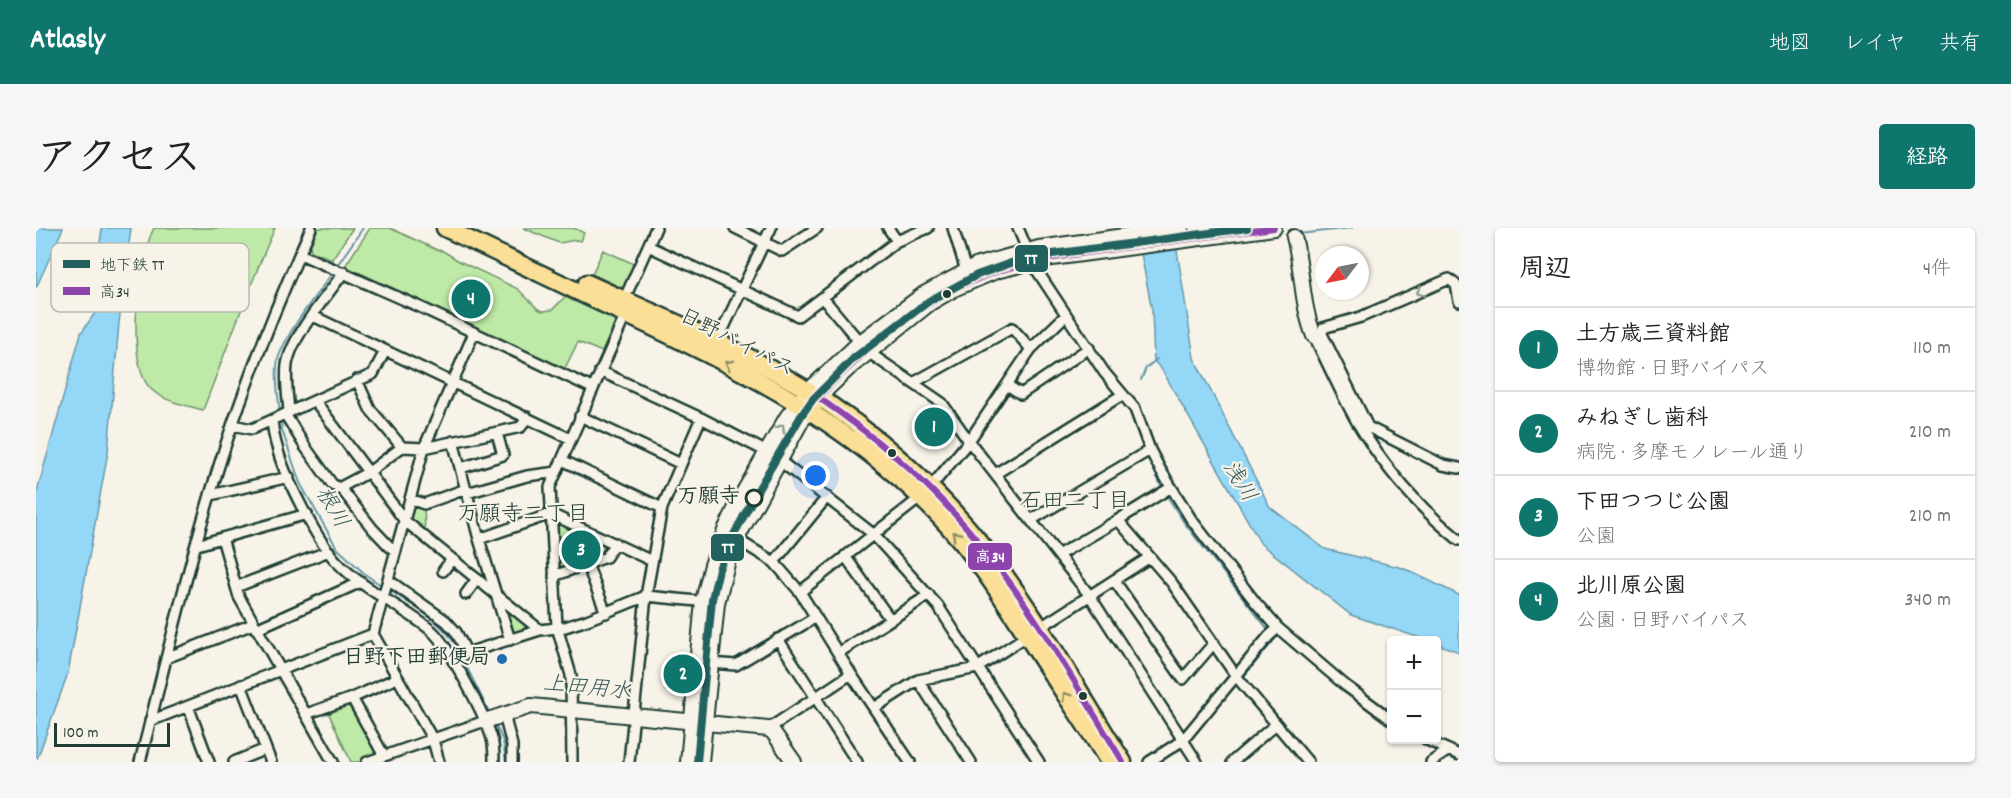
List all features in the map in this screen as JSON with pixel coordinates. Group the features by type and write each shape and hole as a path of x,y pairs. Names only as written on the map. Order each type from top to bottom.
{"highway":[{"name":"日野バイパス","path":"445,228 483,240 625,307 747,373 809,400 871,435 925,493 951,509 986,550 1109,762"},
{"name":"日野バイパス","path":"469,228 483,240"},
{"name":"日野バイパス","path":"625,307 717,342 771,369 809,400"},
{"name":"日野バイパス","path":"1034,632 1123,762"}],"main road":[{"path":"701,762 698,722 712,565 726,528 767,452 809,400 924,294 966,271 1029,256 1181,228"},
{"path":"1107,241 1274,228"},
{"path":"1294,237 1302,273 1301,289 1314,336"},
{"path":"863,348 956,288 1029,256"},
{"path":"688,762 710,663 710,602 738,540 809,400"},
{"path":"485,721 531,706 571,705 635,711 698,722 772,725 773,732 790,761"}],"street":[{"path":"140,762 197,545 233,424 264,336 311,228"},
{"path":"572,762 571,675 558,627 550,487 600,371 656,228"},
{"path":"735,228 782,251 817,228"},
{"path":"717,342 771,228"},
{"path":"888,228 897,241"},
{"path":"648,246 798,316 897,241 928,228"},
{"path":"953,228 966,271"},
{"path":"1018,228 1029,256 1066,315 1104,372 1135,409 1147,451 1166,490 1217,553 1274,632 1387,716"},
{"path":"300,254 342,271 592,388"},
{"path":"342,271 292,347 286,374 286,414 306,448 332,484 339,488 372,528 396,551"},
{"path":"1368,427 1322,334 1323,328 1361,318 1449,279 1456,285 1459,301"},
{"path":"823,298 863,348 942,404 1090,596 1197,762"},
{"path":"800,592 925,493 969,441 1031,349 1066,315"},
{"path":"313,316 571,439"},
{"path":"913,383 1012,328 1031,349"},
{"path":"439,762 434,740 373,634 424,448 474,333"},
{"path":"1314,336 1357,421 1398,480 1421,506 1459,540"},
{"path":"1007,385 1021,394 1089,348"},
{"path":"233,424 252,429 374,374 385,351"},
{"path":"600,371 767,452"},
{"path":"357,380 370,409 402,447"},
{"path":"995,474 1122,394"},
{"path":"315,400 405,521 540,630"},
{"path":"580,416 681,464"},
{"path":"339,488 369,472 402,447 424,448 521,428 527,417"},
{"path":"629,762 646,596 662,508 701,418"},
{"path":"273,420 277,449 289,477 307,514 329,551 343,568 361,582 386,589 446,621 456,632 468,653"},
{"path":"1357,421 1443,465 1459,468"},
{"path":"460,468 503,455 497,433"},
{"path":"453,441 479,539 510,640"},
{"path":"1031,520 1147,451"},
{"path":"562,460 662,508"},
{"path":"780,460 873,534 929,595 1039,762"},
{"path":"410,499 424,504 526,476 556,472"},
{"path":"211,495 289,477"},
{"path":"1058,555 1166,490"},
{"path":"774,561 827,497"},
{"path":"197,545 307,514"},
{"path":"479,539 551,514 652,561"},
{"path":"1118,520 1172,583 1236,676 1308,762"},
{"path":"222,538 239,597 254,627 333,762"},
{"path":"738,540 774,561 800,592 910,762"},
{"path":"554,576 606,557 615,543"},
{"path":"236,587 329,551"},
{"path":"845,556 890,619"},
{"path":"874,708 918,680 978,668 1150,557"},
{"path":"443,571 452,559"},
{"path":"587,564 606,613"},
{"path":"466,594 477,579"},
{"path":"1114,580 1183,679 1214,644"},
{"path":"166,658 254,627 361,582"},
{"path":"386,589 433,632 453,661 485,721 493,741 494,762"},
{"path":"838,653 929,595"},
{"path":"453,661 468,653 540,630 565,627 646,596 710,602"},
{"path":"710,663 736,665 816,616"},
{"path":"1149,762 1183,740 1274,632"},
{"path":"150,721 373,634"},
{"path":"778,639 856,762"},
{"path":"772,725 851,674"},
{"path":"306,714 352,698 397,678"},
{"path":"918,680 971,762"},
{"path":"242,685 271,762"},
{"path":"352,698 384,756"},
{"path":"188,706 209,762"},
{"path":"504,715 512,745 512,762"},
{"path":"367,762 485,721"},
{"path":"1232,762 1276,724"},
{"path":"1436,744 1459,755"},
{"path":"234,762 266,750"},
{"path":"1431,762 1449,750"}],"green space":[{"path":"154,228 275,228 249,291 249,243 148,243"},
{"path":"318,228 353,228 332,259 311,251 310,247"},
{"path":"370,228 390,228 443,251 518,289 538,309 543,311 552,310 565,297 613,319 615,322 602,352 578,342 564,370 345,266"},
{"path":"523,228 574,228 584,233 581,241 559,243"},
{"path":"603,250 634,264 626,286 622,288 592,274"},
{"path":"136,312 241,312 203,410 169,400 152,390 143,377 138,359"},
{"path":"410,499 424,504 425,533 405,521"},
{"path":"551,514 615,543 606,557 554,576"},
{"path":"508,608 531,628 513,634 506,610"},
{"path":"348,704 379,755 362,762 351,762 329,714"}],"water":[{"path":"36,228 63,228 56,243 51,243 51,255 36,288"},
{"path":"102,228 131,228 129,243 100,243"},
{"name":"浅川","path":"1136,228 1176,244 1194,358 1270,507 1325,549 1403,568 1459,595 1459,652 1441,645 1441,636 1414,636 1351,615 1261,544 1162,370 1154,361 1152,310"},
{"path":"96,312 120,312 108,452 68,673 36,762 36,495 81,333"}],"waterway":[{"name":"根川","path":"336,267 363,228"},
{"path":"882,228 890,239 888,243"},
{"path":"1299,232 1299,234 1352,228"},
{"name":"根川","path":"280,412 277,392 279,356 296,323 333,272"},
{"path":"1141,380 1146,368 1157,359"},
{"path":"1132,417 1145,450"},
{"name":"根川","path":"281,421 300,483 337,548 366,575 384,587"},
{"path":"1147,455 1162,488"},
{"path":"1165,493 1185,524 1270,632"},
{"name":"根川","path":"389,590 438,624 454,641 460,652"},
{"path":"1188,598 1236,667"},
{"path":"1256,693 1244,676 1275,639 1273,637"},
{"name":"根川","path":"462,658 490,714"},
{"name":"上田用水","path":"497,710 530,698 567,702"},
{"name":"上田用水","path":"573,702 633,708"},
{"name":"上田用水","path":"638,709 683,713"},
{"name":"上田用水","path":"714,716 767,723"},
{"name":"根川","path":"494,722 503,741 506,762"},
{"name":"上田用水","path":"778,728 802,762"}],"metro line":[{"name":"TT","path":"697,762 712,599 719,569 729,544 756,493 801,416 813,399 854,358 929,301 977,275 1011,263 1045,255 1247,228"}],"transit line":[{"name":"高34","path":"1123,762 1030,611 989,554 950,509 897,458 819,398 892,330 934,302 978,279 1012,267 1063,257 1274,228"}],"place":[{"name":"北川原公園","path":"471,299"},
{"name":"土方歳三資料館","path":"934,427"},
{"name":"万願寺","path":"754,498"},
{"name":"下田つつじ公園","path":"581,550"},
{"name":"日野下田郵便局","path":"502,659"},
{"name":"みねぎし歯科","path":"683,674"}],"district":[{"name":"石田二丁目","path":"1075,502"},
{"name":"万願寺二丁目","path":"523,515"}]}
